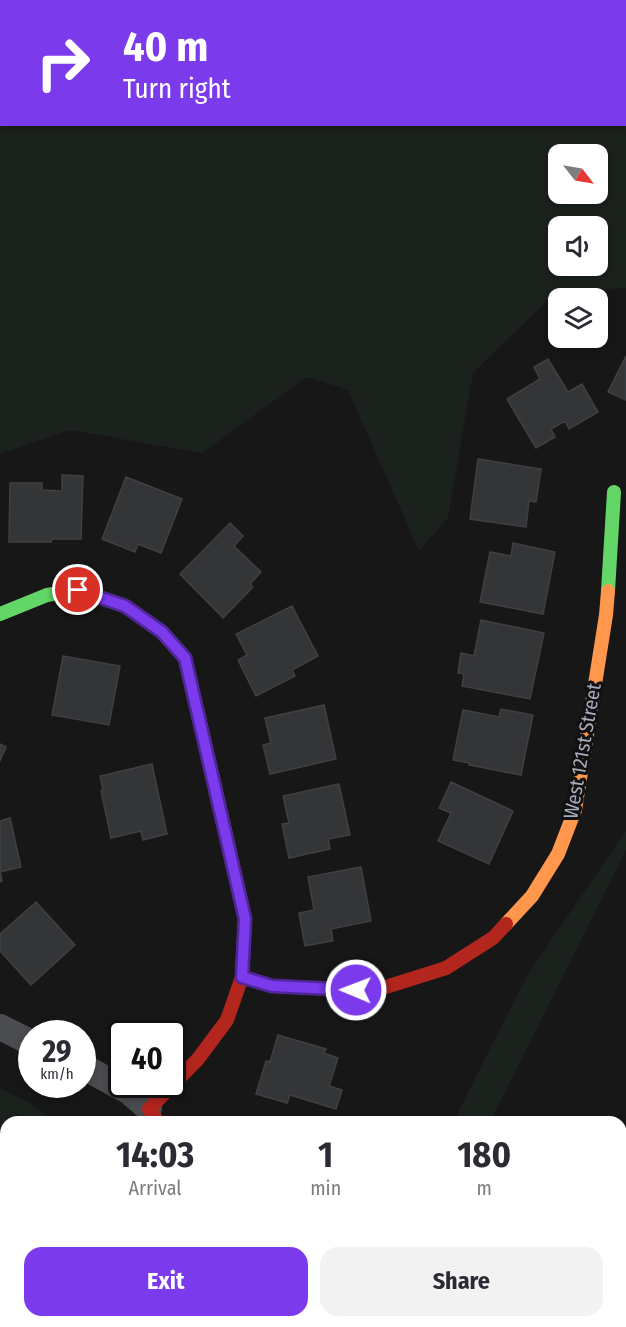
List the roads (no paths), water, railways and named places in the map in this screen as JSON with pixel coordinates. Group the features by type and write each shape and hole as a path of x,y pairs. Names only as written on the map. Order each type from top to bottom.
{"street":[{"name":"West 121st Street","path":"242,977 272,986 373,991 446,968 493,938 537,887 558,854 575,810 616,617 614,492"},
{"path":"0,614 47,596 78,590 125,606 162,632 185,658 245,919 242,977 227,1020 154,1116 128,1091 96,1074"},
{"path":"0,1027 18,1036"}]}
